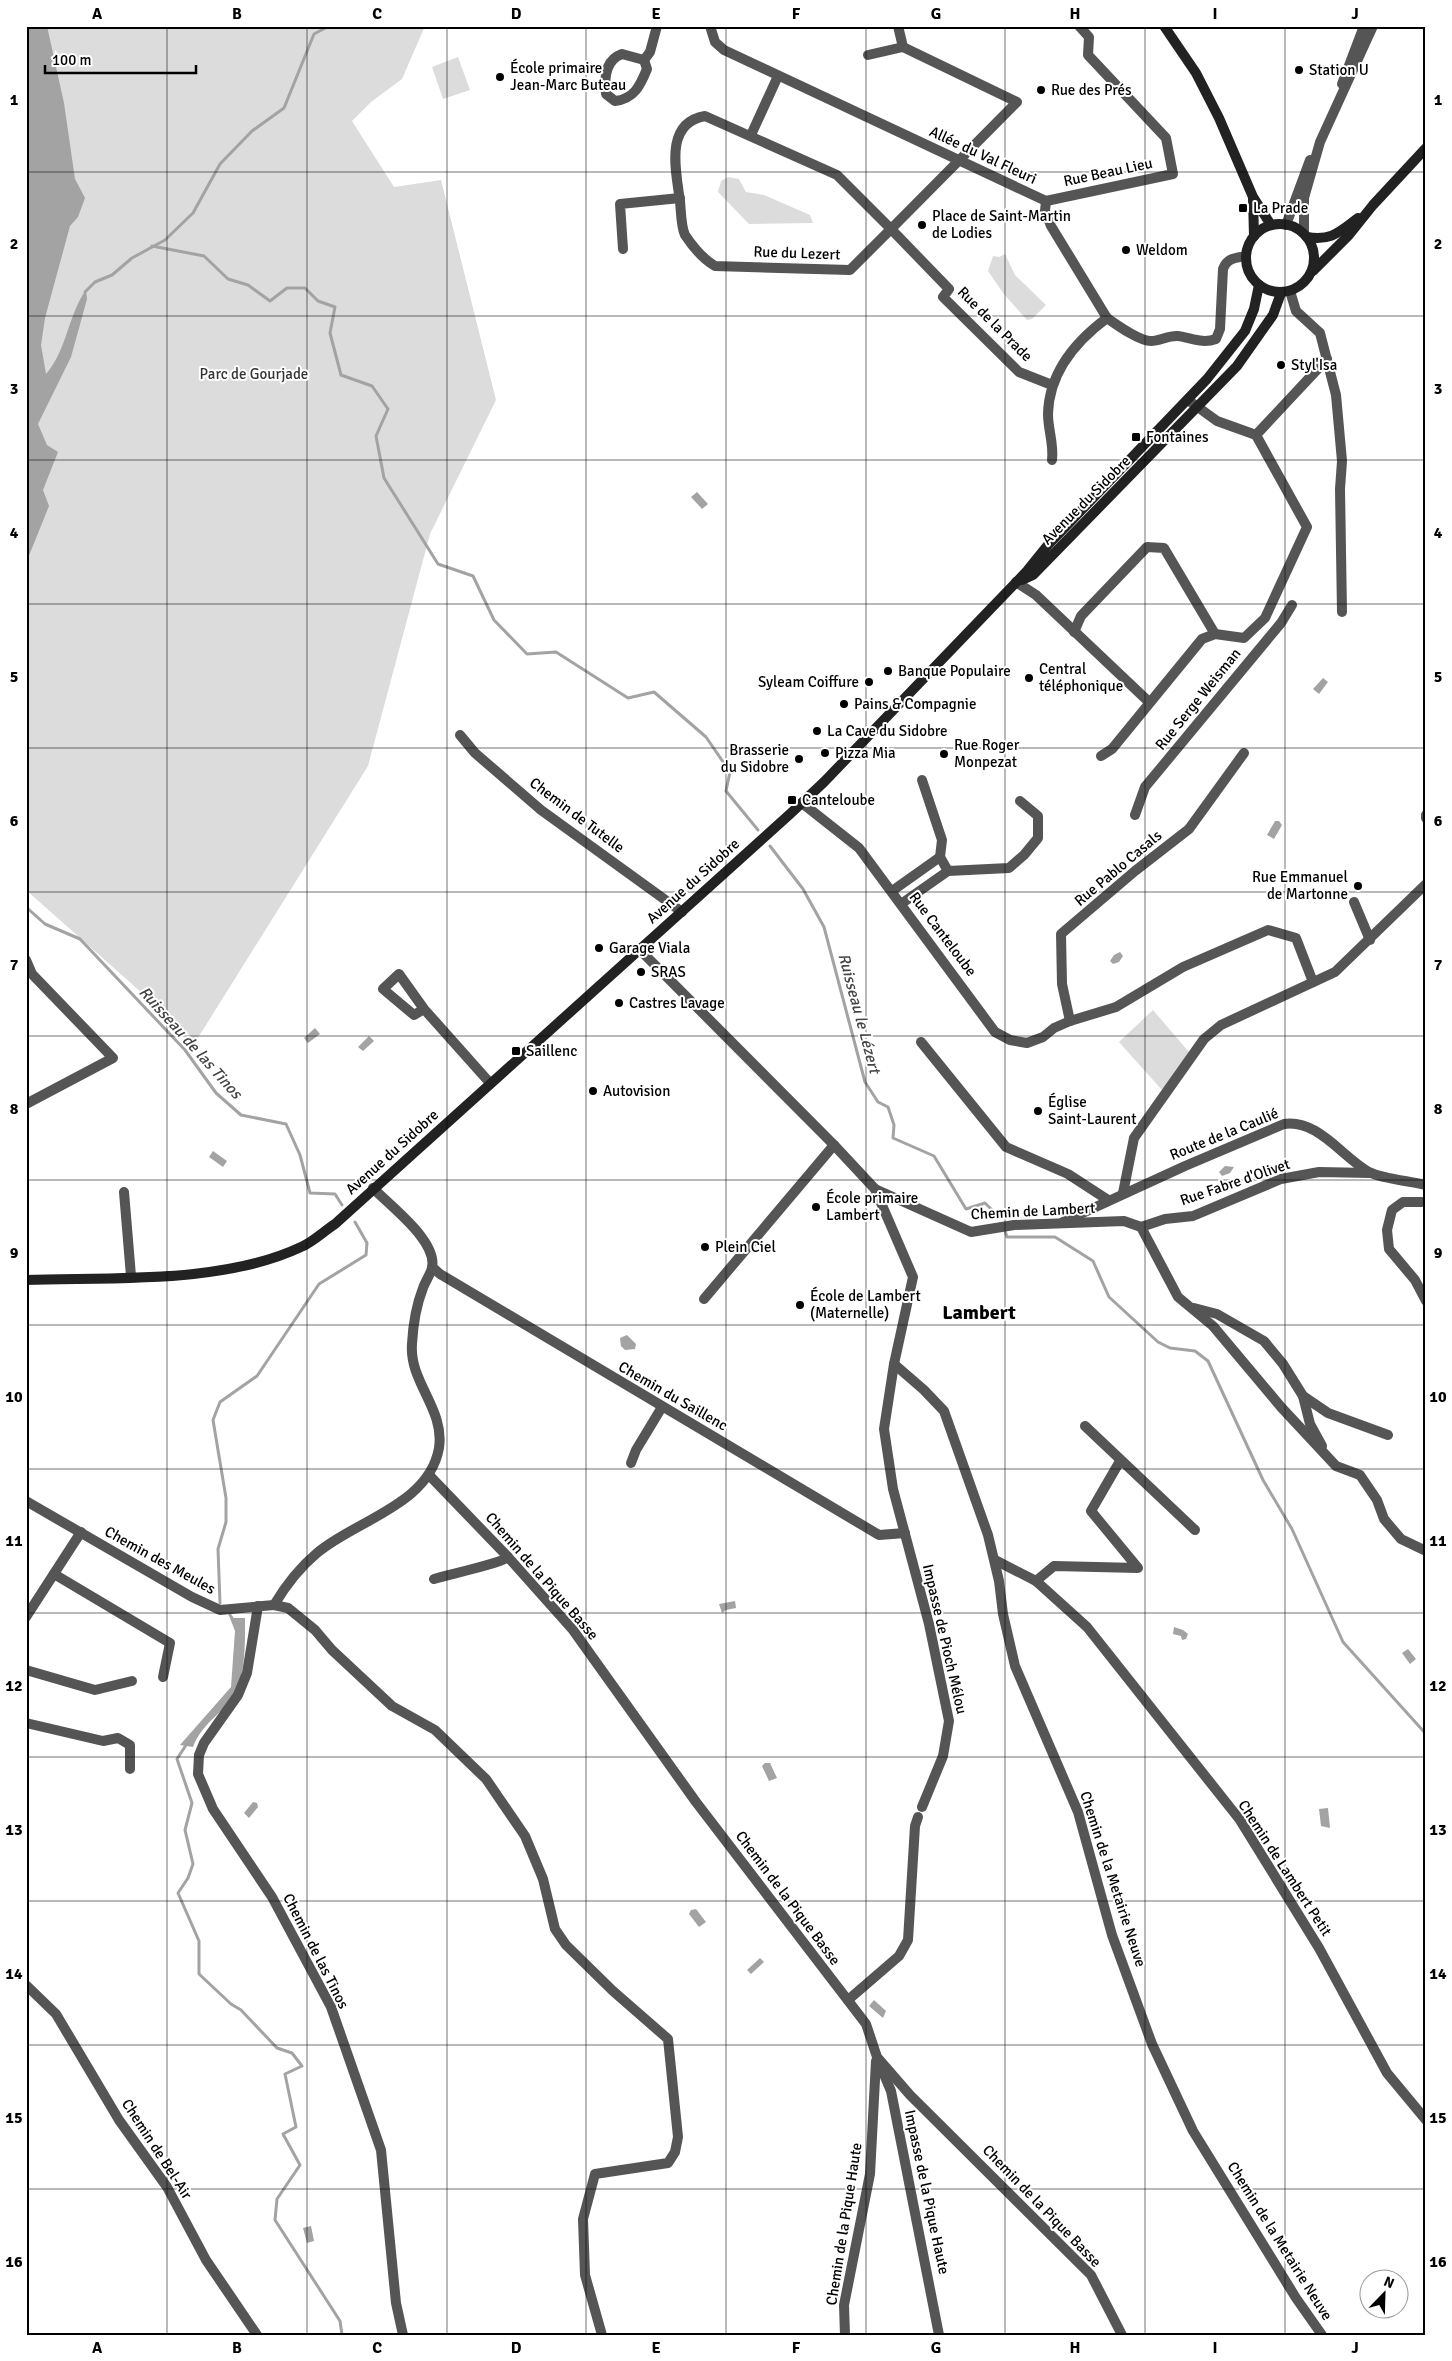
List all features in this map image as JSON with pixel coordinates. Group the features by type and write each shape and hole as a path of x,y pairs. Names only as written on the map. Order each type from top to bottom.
{"main road":[{"path":"1164,26 1196,73 1219,118 1253,196 1272,225"},
{"path":"1365,213 1334,236 1322,240 1305,235 1286,225 1272,225 1254,236 1248,245 1247,267 1251,277 1259,285 1273,292 1285,292 1303,284 1312,272 1349,235 1365,213 1426,148"},
{"path":"1253,196 1254,236"},
{"path":"1305,235 1314,254 1312,272"},
{"name":"Avenue du Sidobre","path":"26,1280 216,1271 264,1262 302,1247 335,1224 802,803 1016,582 1048,545 1188,400 1245,330 1254,309 1259,285"},
{"name":"Avenue du Sidobre","path":"1016,582 1034,575 1237,366 1273,315 1285,292"}],"street":[{"path":"644,60 650,52 657,26"},
{"name":"Allée du Val Fleuri","path":"710,26 715,42 724,50 1046,201 1045,211 1051,226 1107,318 1119,327 1151,342 1174,336 1203,342 1216,339 1220,329 1225,262 1246,256"},
{"path":"898,26 903,47"},
{"name":"Rue Beau Lieu","path":"1046,201 1172,174 1166,138 1088,55 1089,37 1079,26"},
{"path":"1338,102 1346,70 1364,26"},
{"path":"1286,225 1305,168 1320,142 1353,74 1373,26"},
{"path":"868,56 903,47 1017,102 891,229"},
{"path":"622,54 644,60 647,69 635,93 625,100 615,101 606,94 604,82 609,62 614,56 622,54"},
{"path":"751,135 778,76"},
{"name":"Rue du Lezert","path":"705,116 837,175 891,229 850,270 715,266 705,260 684,234 680,198 674,152 684,126 692,118 705,116"},
{"path":"1305,235 1303,217 1304,198 1320,142"},
{"path":"623,249 620,204 680,198"},
{"name":"Rue de la Prade","path":"891,229 949,289 943,297 1019,372 1052,385"},
{"path":"1285,292 1296,311 1320,333 1336,395 1342,461 1340,489 1342,612"},
{"path":"1052,460 1054,448 1048,415 1052,385 1066,357 1091,330 1107,318"},
{"path":"1256,435 1327,359"},
{"path":"1188,400 1217,421 1256,435 1307,527 1265,618 1244,638"},
{"path":"1074,632 1081,616 1147,547 1164,548 1215,634"},
{"path":"1016,582 1036,594 1149,702"},
{"name":"Rue Serge Weisman","path":"1135,815 1144,787 1281,623 1292,605"},
{"path":"1102,756 1112,748 1202,639 1215,634 1244,638"},
{"path":"1244,638 1252,656"},
{"name":"Chemin de Tutelle","path":"460,735 475,753 540,810 682,912"},
{"name":"Rue Pablo Casals","path":"1070,1021 1062,984 1061,934 1135,871 1189,829 1244,753"},
{"path":"922,780 942,840 940,858 948,871"},
{"path":"901,904 948,871 1009,868 1024,856 1038,838 1038,816 1020,801"},
{"name":"Rue Canteloube","path":"802,803 859,848 995,1032 1010,1040 1027,1043 1043,1037 1054,1028 1070,1021 1116,1007 1183,967 1268,930 1296,938 1313,982"},
{"path":"892,891 940,858"},
{"path":"1123,1194 1134,1138 1204,1039 1221,1025 1335,972 1426,884"},
{"path":"1354,902 1370,940"},
{"name":"Chemin de Lambert","path":"639,949 834,1145 875,1189 971,1232 1014,1225 1057,1225 1124,1221 1141,1227"},
{"path":"26,960 32,974 113,1058 26,1104"},
{"path":"424,1009 490,1083"},
{"path":"921,1042 1006,1147 1068,1174 1108,1200"},
{"name":"Route de la Caulié","path":"1057,1225 1108,1200 1284,1124 1296,1122 1310,1128 1370,1173 1426,1185"},
{"path":"704,1299 834,1145"},
{"name":"Rue Fabre d'Olivet","path":"1141,1227 1165,1219 1193,1216 1281,1179 1319,1172 1370,1173"},
{"path":"373,1188 424,1239 430,1252 432,1267 414,1316 411,1347 416,1374 437,1416 439,1447 429,1475 406,1498 353,1528 317,1552 289,1581 274,1605 288,1608 315,1630 332,1650 392,1706 435,1730 486,1779 525,1836 543,1879 555,1929 560,1937 612,1991 668,2039 678,2137 675,2152 668,2163 595,2174 583,2219 585,2275 602,2335"},
{"name":"Impasse de Pioch Mélou","path":"848,2000 899,1956 908,1940 915,1826 943,1756 950,1721 929,1624 893,1489 884,1429 894,1364 913,1277 875,1189"},
{"path":"124,1192 131,1276"},
{"path":"1426,1202 1403,1202 1392,1210 1387,1230 1389,1249 1415,1280 1426,1301"},
{"path":"1141,1227 1178,1297 1213,1326 1281,1408 1336,1466 1360,1475 1377,1500 1384,1519 1401,1540 1426,1551"},
{"name":"Chemin du Saillenc","path":"432,1267 448,1279 879,1535 905,1533"},
{"path":"1190,1308 1217,1314 1264,1341 1283,1364 1304,1396 1310,1424 1327,1456"},
{"name":"Chemin de la Metairie Neuve","path":"894,1364 924,1390 944,1411 995,1560 1003,1614 1015,1666 1078,1812 1112,1935 1152,2044 1193,2131 1296,2298 1322,2335"},
{"path":"1304,1396 1328,1413 1388,1435"},
{"path":"631,1463 636,1450 662,1407"},
{"path":"1085,1426 1195,1530"},
{"path":"1036,1581 1054,1566 1138,1568 1091,1511 1120,1461"},
{"name":"Chemin de la Pique Basse","path":"429,1475 573,1630 696,1802 866,2024 877,2057 910,2095 1091,2275 1122,2335"},
{"name":"Chemin des Meules","path":"26,1501 192,1597 220,1610 274,1605"},
{"path":"26,1617 81,1532"},
{"path":"434,1579 504,1561 508,1558"},
{"name":"Chemin de Lambert Petit","path":"995,1560 1036,1581 1087,1627 1240,1820 1319,1948 1387,2073 1426,2120"},
{"path":"54,1574 170,1644 163,1677"},
{"name":"Chemin de las Tinos","path":"258,1606 247,1673 238,1695 204,1743 198,1762 198,1774 213,1809 272,1897 331,2007 381,2150 396,2303 403,2335"},
{"path":"26,1670 95,1690 132,1681"},
{"path":"26,1723 103,1741 118,1738 130,1745 130,1769"},
{"name":"Chemin de Bel-Air","path":"26,1985 56,2014 119,2120 167,2187 206,2260 257,2335"},
{"name":"Chemin de la Pique Haute","path":"845,2335 844,2305 870,2174 877,2057"},
{"name":"Impasse de la Pique Haute","path":"877,2057 891,2091 939,2335"}],"green space":[{"name":"Parc de Gourjade","path":"26,26 425,26 402,79 371,102 352,121 394,187 441,180 496,400 430,534 368,766 196,1041 26,890"},
{"path":"458,57 470,90 443,99 432,67"},
{"path":"728,177 739,179 746,192 764,195 810,215 813,223 749,224 718,192 721,181"},
{"path":"1005,254 1015,275 1046,305 1032,319 1027,320 1003,293 988,271 993,256 999,257"},
{"path":"1153,1010 1189,1052 1162,1090 1119,1042"}],"shaded area":[{"path":"26,26 47,26 64,103 75,179 85,198 78,217 70,226 45,318 41,345 46,374 59,354 75,310 86,290 87,299 71,357 38,424 47,445 58,452 43,490 49,506 26,563"},
{"path":"697,492 708,504 702,509 691,497"},
{"path":"1323,678 1328,682 1319,694 1313,689"},
{"path":"1275,821 1279,821 1282,825 1274,839 1267,835"},
{"path":"1120,952 1123,956 1119,962 1113,964 1110,961 1114,955"},
{"path":"315,1028 320,1034 308,1043 304,1038"},
{"path":"369,1036 374,1041 363,1051 358,1047"},
{"path":"213,1151 227,1161 223,1167 209,1157"},
{"path":"1225,1166 1234,1167 1230,1173 1222,1176 1219,1172"},
{"path":"627,1335 636,1344 635,1349 625,1350 621,1346 620,1338"},
{"path":"735,1601 736,1608 722,1613 719,1604"},
{"path":"230,1618 245,1618 242,1674 236,1691 227,1705 202,1731 193,1747 180,1745 231,1687 235,1631"},
{"path":"1174,1627 1188,1634 1186,1639 1182,1640 1181,1636 1173,1634"},
{"path":"1408,1649 1416,1659 1410,1664 1402,1653"},
{"path":"765,1763 770,1763 777,1778 769,1781 762,1766"},
{"path":"253,1802 257,1803 258,1807 249,1818 244,1813"},
{"path":"1328,1808 1330,1828 1321,1826 1319,1809"},
{"path":"696,1909 706,1922 699,1927 689,1914 691,1910"},
{"path":"760,1958 764,1962 751,1974 747,1970"},
{"path":"874,2000 886,2011 883,2018 869,2006"},
{"path":"311,2226 314,2241 307,2243 303,2228"}],"waterway":[{"path":"85,292 95,282 112,275 132,258 165,240 193,213 220,164 252,131 284,108 314,34 329,26"},
{"name":"Ruisseau le Lézert","path":"152,246 204,256 228,279 248,285 270,301 287,288 305,288 318,301 335,307 330,333 341,375 372,386 388,409 376,436 384,478 438,564 473,576 494,620 527,654 556,652 628,698 654,692 706,737 730,772 726,791 758,830"},
{"name":"Ruisseau le Lézert","path":"770,846 803,889 824,927 865,1082 878,1102 888,1107 894,1125 893,1138 934,1156 966,1209 985,1203 999,1217"},
{"name":"Ruisseau de las Tinos","path":"26,907 45,924 80,939 185,1050 216,1093 241,1115 286,1124 300,1155 310,1193 335,1194 342,1205"},
{"name":"Ruisseau de las Tinos","path":"220,1603 218,1549 226,1522 226,1498 213,1420 220,1402 257,1376 319,1284 366,1255 367,1243 355,1222"},
{"path":"1005,1231 1007,1237 1055,1237 1093,1261 1109,1297 1158,1342 1170,1348 1195,1351 1208,1361 1263,1480 1292,1529 1343,1642 1426,1734"},
{"name":"Ruisseau de las Tinos","path":"230,1615 234,1621"},
{"name":"Ruisseau de las Tinos","path":"188,1742 177,1759 192,1803 185,1830 193,1864 188,1878 178,1893 199,1941 199,1974 231,2004 241,2010 277,2048 292,2053 302,2066 285,2074 296,2127 283,2134 300,2165 277,2199 275,2220 340,2321 342,2335"}],"place":[{"name":"Station U","path":"1299,70"},
{"name":"École primaire Jean-Marc Buteau","path":"500,77"},
{"name":"Rue des Prés","path":"1041,90"},
{"name":"La Prade","path":"1243,208"},
{"name":"Place de Saint-Martin de Lodies","path":"922,225"},
{"name":"Weldom","path":"1126,250"},
{"name":"Styl'Isa","path":"1281,365"},
{"name":"Fontaines","path":"1136,437"},
{"name":"Banque Populaire","path":"888,671"},
{"name":"Central téléphonique","path":"1029,678"},
{"name":"Syleam Coiffure","path":"869,682"},
{"name":"Pains & Compagnie","path":"844,704"},
{"name":"La Cave du Sidobre","path":"817,731"},
{"name":"Pizza Mia","path":"825,753"},
{"name":"Rue Roger Monpezat","path":"944,754"},
{"name":"Brasserie du Sidobre","path":"799,759"},
{"name":"Canteloube","path":"792,800"},
{"name":"Rue Emmanuel de Martonne","path":"1358,886"},
{"name":"Garage Viala","path":"599,948"},
{"name":"SRAS","path":"641,972"},
{"name":"Castres Lavage","path":"619,1003"},
{"name":"Saillenc","path":"516,1051"},
{"name":"Autovision","path":"593,1091"},
{"name":"Église Saint-Laurent","path":"1038,1111"},
{"name":"École primaire Lambert","path":"816,1207"},
{"name":"Plein Ciel","path":"705,1247"},
{"name":"École de Lambert (Maternelle)","path":"800,1305"}],"district":[{"name":"Lambert","path":"979,1312"}]}
